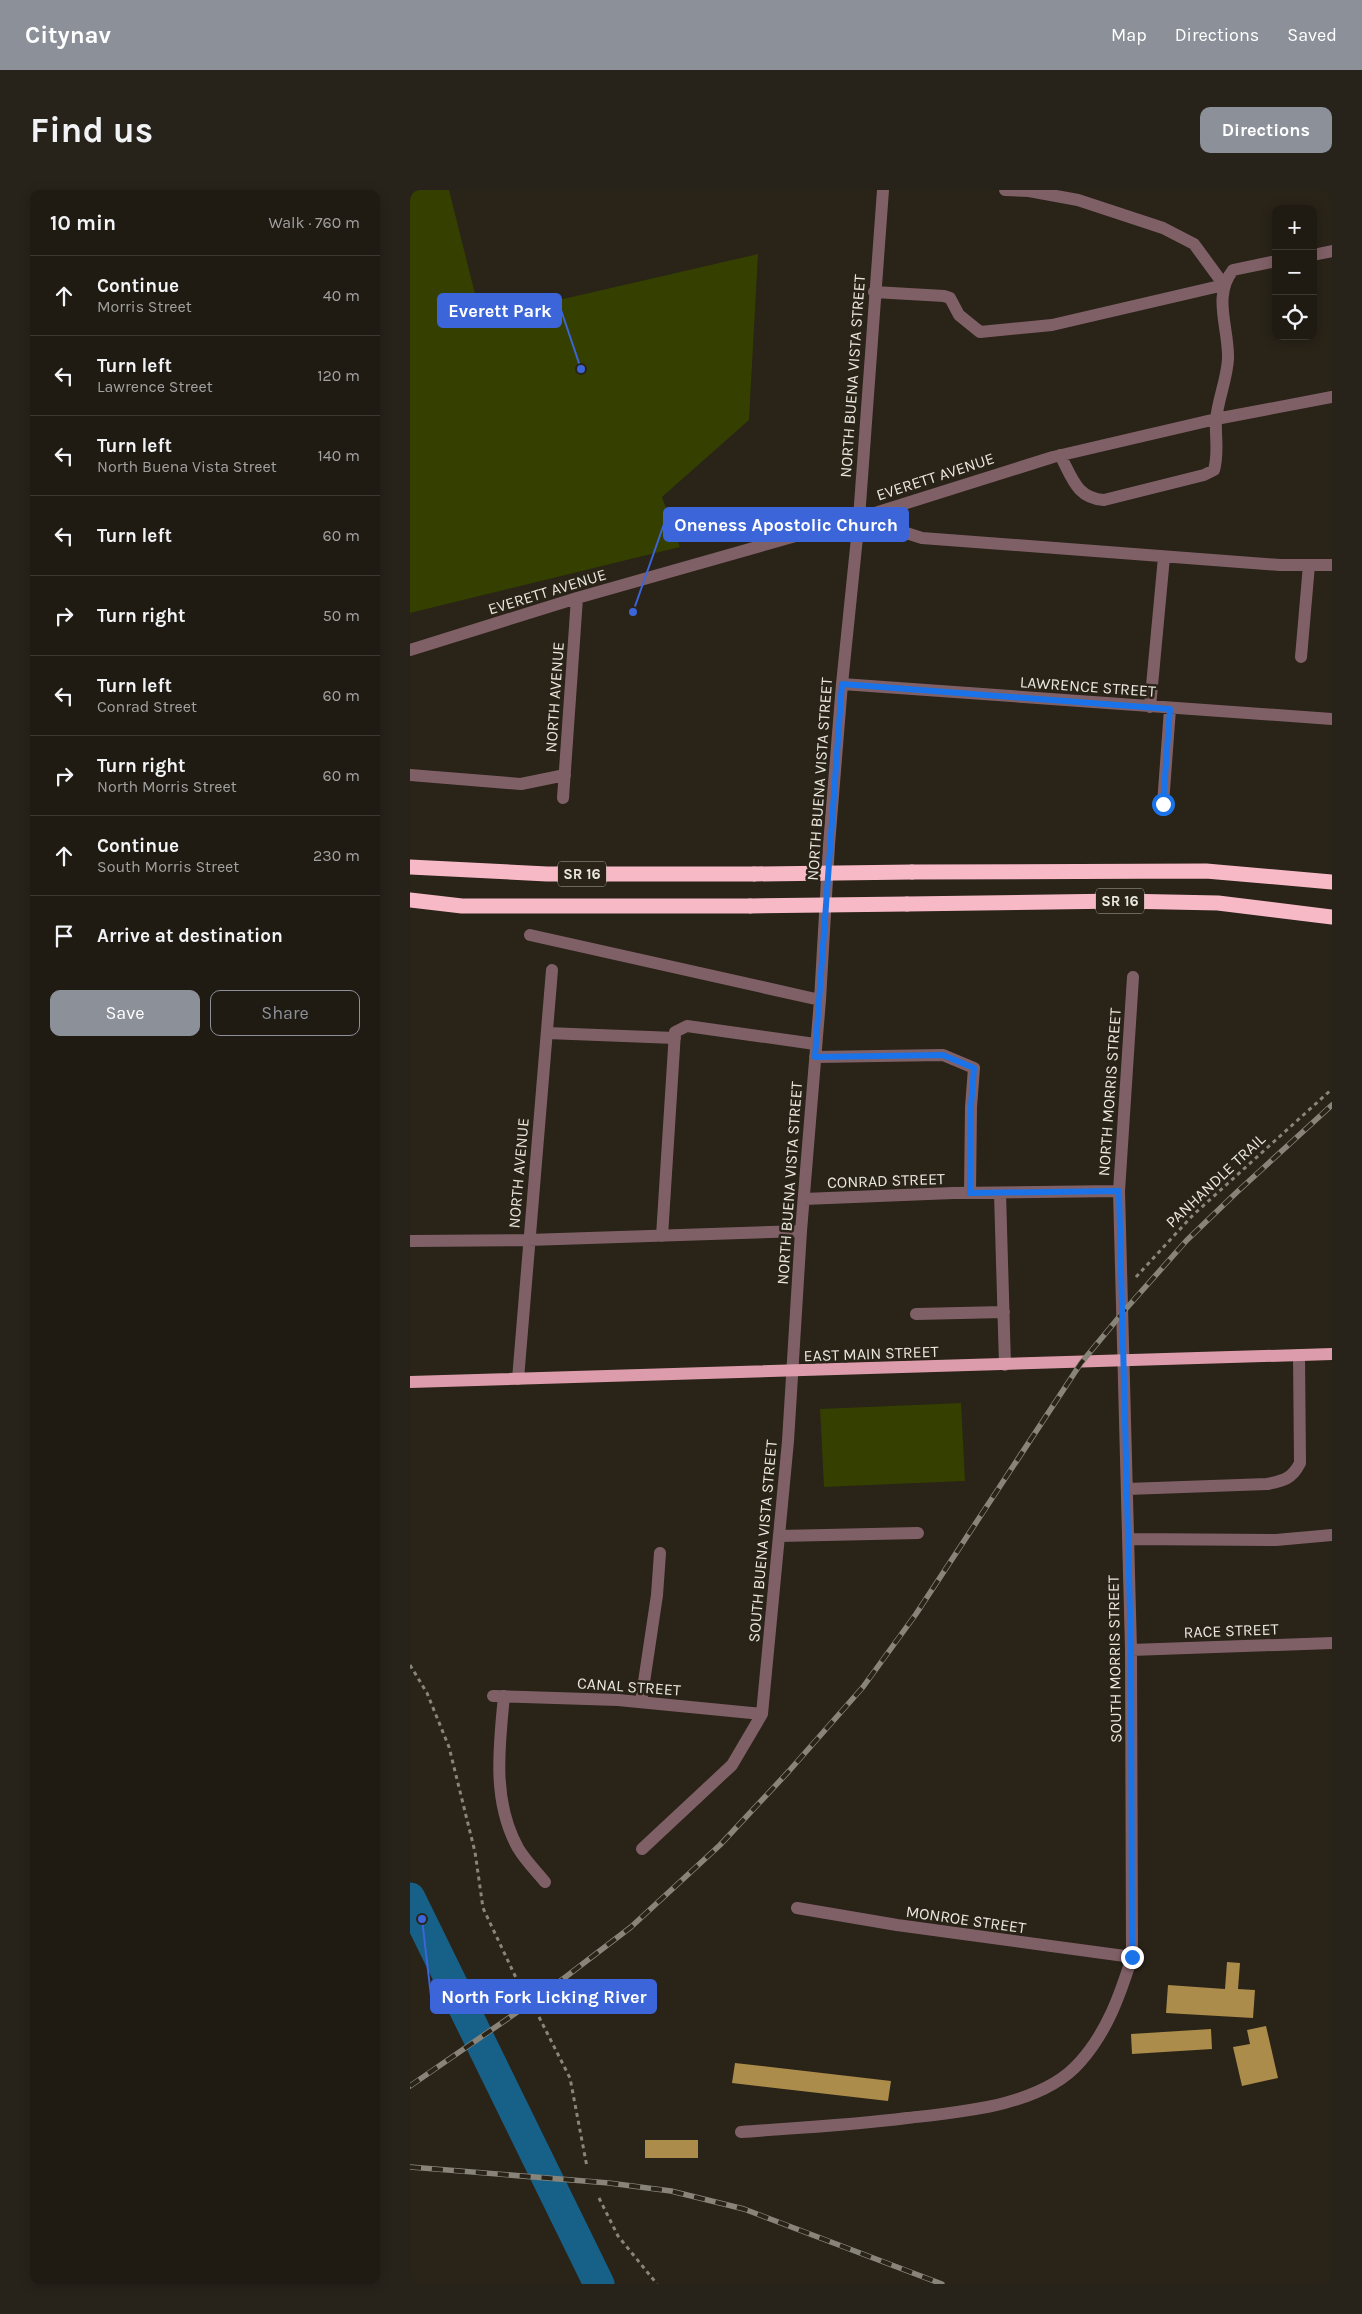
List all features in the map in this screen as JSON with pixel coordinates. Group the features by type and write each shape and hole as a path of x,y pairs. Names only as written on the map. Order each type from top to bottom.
{"highway":[{"name":"SR 16","path":"410,867 547,874 1206,871 1332,882"},
{"name":"SR 16","path":"410,900 462,906 750,906 1121,901 1218,903 1332,917"}],"main road":[{"name":"EAST MAIN STREET","path":"410,1382 1332,1354"}],"street":[{"name":"NORTH BUENA VISTA STREET","path":"793,1371 801,1231 820,1000 842,684 859,518 874,292 883,190"},
{"path":"1005,190 1029,191 1078,200 1163,228 1194,244 1224,285"},
{"path":"1317,254 1332,251"},
{"path":"1060,456 1078,490 1087,497 1104,500 1214,470 1216,461 1216,419 1228,359 1222,290 1233,270 1272,262"},
{"path":"874,292 944,296 950,298 960,315 980,332 1052,325 1224,285"},
{"name":"EVERETT AVENUE","path":"410,650 577,598 859,518 990,475 1060,456 1216,419 1332,397"},
{"path":"859,518 922,538 1164,557 1332,565"},
{"path":"1150,707 1164,557"},
{"path":"1301,657 1308,565"},
{"name":"NORTH AVENUE","path":"563,798 577,598"},
{"name":"LAWRENCE STREET","path":"842,684 1170,709 1332,719"},
{"path":"1163,804 1170,709"},
{"path":"410,775 521,784 565,775"},
{"path":"530,935 820,1000"},
{"name":"NORTH AVENUE","path":"518,1379 528,1240 552,970"},
{"name":"NORTH MORRIS STREET","path":"1123,1360 1123,1295 1119,1191 1132,977"},
{"path":"662,1236 675,1032 687,1026 815,1051 943,1055 974,1068 971,1106 970,1193"},
{"path":"546,1033 675,1038"},
{"name":"CONRAD STREET","path":"804,1199 970,1193 1119,1191"},
{"path":"1000,1193 1005,1365"},
{"path":"410,1241 528,1240 801,1231"},
{"path":"916,1314 1004,1312"},
{"path":"1127,1489 1267,1484 1285,1480 1295,1474 1300,1463 1299,1355"},
{"name":"SOUTH MORRIS STREET","path":"741,2132 852,2125 963,2112 996,2106 1038,2092 1080,2063 1104,2029 1118,2001 1132,1957 1131,1650 1123,1360"},
{"name":"SOUTH BUENA VISTA STREET","path":"762,1714 793,1371"},
{"path":"779,1536 918,1533"},
{"path":"1128,1539 1276,1540 1332,1535"},
{"path":"641,1702 657,1595 660,1553"},
{"name":"RACE STREET","path":"1131,1650 1332,1643"},
{"name":"CANAL STREET","path":"545,1882 518,1849 502,1808 498,1759 499,1696 641,1702 762,1714"},
{"path":"642,1849 732,1765 762,1714"},
{"name":"MONROE STREET","path":"797,1908 896,1925 1132,1957"}],"path":[{"name":"PANHANDLE TRAIL","path":"1123,1295 1144,1266 1193,1215 1332,1089"},
{"path":"410,1665 427,1693 449,1747 474,1852 483,1908 518,1982"},
{"path":"539,2017 570,2078 587,2167"},
{"path":"599,2198 618,2236 657,2284"}],"green space":[{"path":"410,190 449,190 481,318 758,254 749,420 662,497 680,547 410,613"},
{"path":"961,1403 965,1481 824,1487 820,1409"}],"building":[{"path":"1227,1962 1240,1963 1238,1989 1255,1990 1253,2018 1166,2013 1168,1985 1225,1989"},
{"path":"1266,2026 1278,2078 1242,2086 1233,2047 1250,2044 1247,2030"},
{"path":"1211,2029 1212,2049 1132,2054 1131,2034"},
{"path":"735,2063 891,2081 888,2101 732,2083"},
{"path":"645,2140 698,2140 698,2158 645,2158"}],"waterway":[{"path":"410,1898 599,2284"}],"railway":[{"path":"410,2086 542,1995 631,1927 720,1845 789,1771 863,1687 916,1614 1081,1363 1124,1311 1187,1240 1332,1105"},
{"path":"410,2167 609,2183 671,2191 744,2209 942,2284"}],"place":[{"name":"Everett Park","path":"581,369"},
{"name":"Oneness Apostolic Church","path":"633,612"},
{"name":"North Fork Licking River","path":"422,1919"}],"route":[{"path":"1132,1957 1131,1650 1123,1360 1124,1311 1119,1191 970,1193 971,1106 974,1068 943,1055 815,1057 842,684 1170,709 1163,804"}]}
